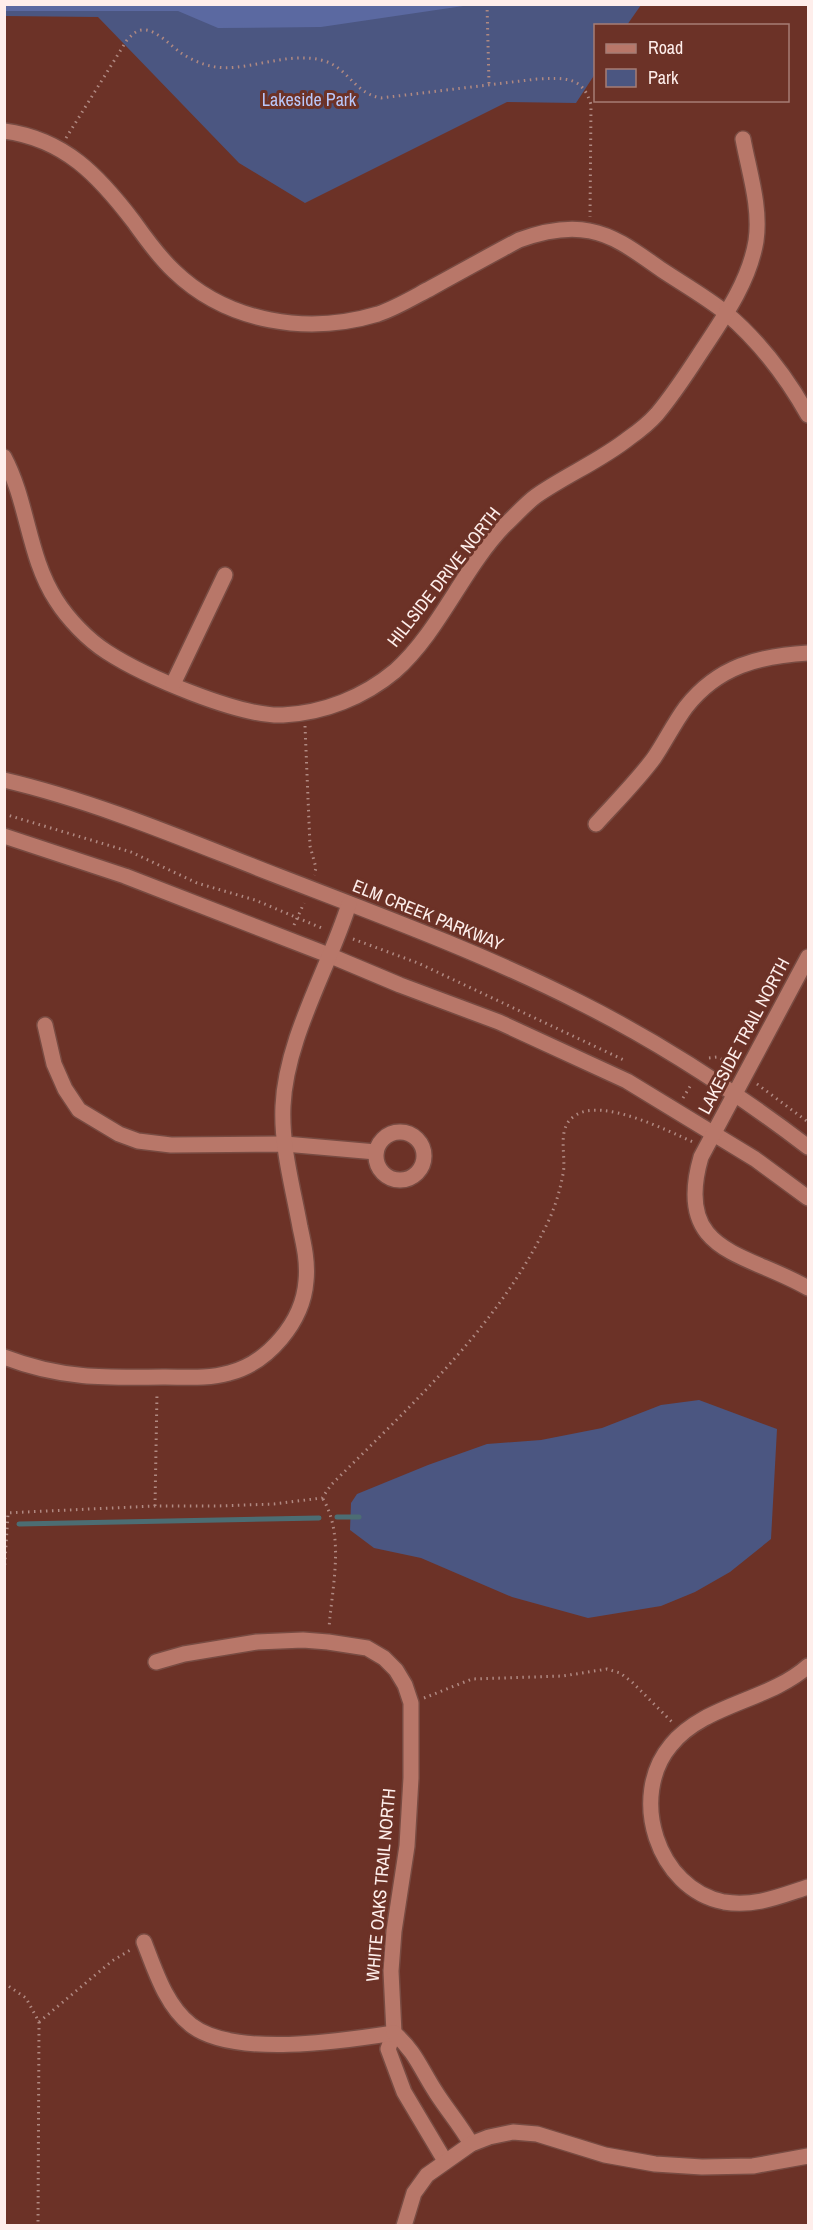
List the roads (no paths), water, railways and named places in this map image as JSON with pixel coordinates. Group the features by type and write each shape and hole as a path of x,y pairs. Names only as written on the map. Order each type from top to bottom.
{"street":[{"path":"4,131 39,139 60,148 104,185 174,272 203,294 235,311 271,321 306,324 345,322 380,313 519,240 554,230 589,231 625,245 726,313 765,354 796,394 808,416"},
{"name":"HILLSIDE DRIVE NORTH","path":"4,457 22,500 41,569 56,600 79,627 104,650 135,668 243,710 281,715 304,712 342,702 370,689 396,669 418,645 477,560 503,528 534,497 603,458 656,416 726,313 750,266 756,239 757,211 743,139"},
{"path":"173,684 225,575"},
{"path":"596,824 652,760 685,707 706,686 728,671 752,660 808,653"},
{"name":"ELM CREEK PARKWAY","path":"4,780 32,786 151,826 467,950 570,998 700,1071 808,1147"},
{"path":"4,836 124,876 509,1027 627,1081 755,1159 808,1198"},
{"path":"4,1357 34,1368 101,1378 205,1377 230,1373 250,1363 272,1348 290,1328 300,1306 306,1282 305,1253 285,1144 283,1106 288,1067 349,904"},
{"name":"LAKESIDE TRAIL NORTH","path":"808,957 746,1076 705,1148 694,1179 693,1194 696,1209 705,1230 720,1247 808,1288"},
{"path":"45,1025 54,1064 65,1089 79,1110 118,1134 138,1141 171,1145 285,1144 376,1152"},
{"name":"WHITE OAKS TRAIL NORTH","path":"156,1662 184,1654 257,1642 303,1640 328,1642 367,1648 384,1658 396,1670 405,1685 411,1703 411,1778 407,1846 393,1931 390,1971 393,2033 388,2049 404,2092 445,2161"},
{"path":"808,1666 785,1683 701,1720 683,1733 662,1759 651,1797 652,1819 665,1860 677,1876 693,1890 709,1897 744,1904 763,1902 808,1887"},
{"path":"144,1942 160,1983 177,2012 191,2026 209,2036 229,2041 272,2044 320,2043 393,2033 410,2047 438,2095 471,2144"},
{"path":"404,2226 414,2193 427,2175 471,2144 513,2132 537,2134 605,2155 655,2164 702,2167 753,2166 808,2156"}],"waterway":[{"path":"337,1517 359,1517"},
{"path":"19,1524 319,1518"}],"park label":[{"name":"Lakeside Park","path":"309,100"}]}
